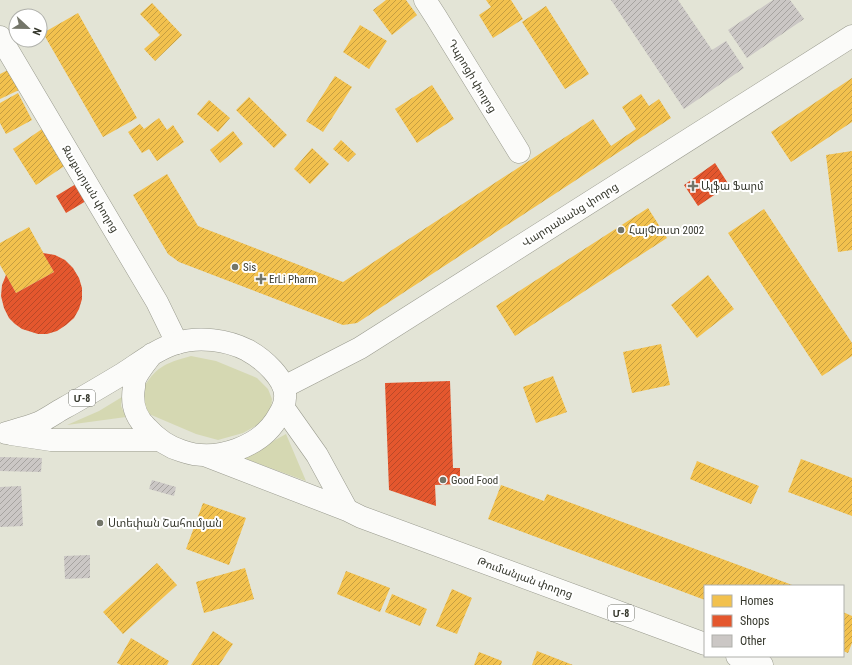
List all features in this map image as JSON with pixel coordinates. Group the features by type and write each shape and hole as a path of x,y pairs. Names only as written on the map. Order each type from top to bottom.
{"main road":[{"name":"Դպրոցի փողոց","path":"424,0 519,152"},
{"name":"Վարդանանց փողոց","path":"284,397 852,36"},
{"name":"Զաքարյան փողոց","path":"0,37 157,302 177,343"},
{"path":"284,397 276,422 268,431 248,444 231,452 217,455 206,455 183,452 160,440 142,424 134,411 132,396 135,379 152,354 177,343 204,341 224,342 251,352 263,361 277,376 284,397 347,510"},
{"name":"Մ-8","path":"3,433 38,423 102,387 152,354"},
{"name":"Մ-8","path":"3,433 51,440 160,440"},
{"name":"Մ-8","path":"206,455 347,510"},
{"name":"Թումանյան փողոց","path":"347,510 361,517 704,644"},
{"path":"740,657 762,665"}],"green space":[{"path":"191,356 216,361 257,378 268,389 272,399 271,410 263,422 243,433 218,440 196,434 149,414 144,405 141,391 156,371 174,361"},
{"path":"122,397 121,406 126,417 67,425 99,411"},
{"path":"286,434 306,481 243,458"}],"building: Homes":[{"path":"386,0 406,0 417,15 392,35 373,10"},
{"path":"486,0 511,0 523,19 493,38 479,15 491,7"},
{"path":"152,3 182,35 155,61 144,49 160,35 140,14"},
{"path":"546,6 589,74 565,89 522,22"},
{"path":"78,13 137,118 103,137 48,42 48,30"},
{"path":"360,25 387,41 369,69 343,52"},
{"path":"8,70 19,90 0,99 0,74"},
{"path":"335,76 352,87 323,132 306,121"},
{"path":"852,78 852,122 791,162 771,132"},
{"path":"432,85 454,119 417,143 395,109"},
{"path":"18,93 32,120 6,134 0,123 0,103"},
{"path":"641,94 649,106 659,99 671,118 357,323 343,325 179,262 168,254 133,195 167,174 198,226 343,282 593,119 611,146 636,129 622,107"},
{"path":"249,97 287,135 274,148 236,110"},
{"path":"209,100 230,118 218,132 197,114"},
{"path":"159,118 167,130 173,125 184,142 157,161 149,149 142,153 128,132 140,124 144,129"},
{"path":"42,129 66,165 36,185 13,149"},
{"path":"233,131 243,144 220,163 210,150"},
{"path":"341,140 356,154 348,162 333,149"},
{"path":"312,148 329,164 310,184 294,169"},
{"path":"852,151 852,250 838,252 826,155"},
{"path":"648,208 667,238 515,336 496,306"},
{"path":"764,209 852,343 852,356 822,376 728,233"},
{"path":"29,227 54,272 16,293 0,265 0,243"},
{"path":"708,275 734,309 697,338 671,305"},
{"path":"661,344 670,385 632,393 623,352"},
{"path":"553,376 567,412 536,423 523,387"},
{"path":"801,459 852,478 852,516 788,492"},
{"path":"697,461 759,486 751,504 690,479"},
{"path":"501,485 544,501 547,494 792,585 704,585 704,600 488,519"},
{"path":"203,503 246,518 229,565 186,549"},
{"path":"157,563 177,585 123,634 103,612"},
{"path":"245,568 254,599 204,613 196,582"},
{"path":"346,571 390,588 380,612 337,594"},
{"path":"452,589 472,598 457,634 436,626"},
{"path":"392,594 427,609 420,626 385,612"},
{"path":"844,612 852,616 852,643 848,653 844,651"},
{"path":"213,631 233,644 219,665 191,665"},
{"path":"131,638 169,661 167,665 121,665 117,663"},
{"path":"537,651 573,665 532,665"},
{"path":"479,652 502,661 501,665 474,665"}],"building: Shops":[{"path":"715,163 729,185 698,206 684,185"},
{"path":"76,184 86,201 66,213 56,196"},
{"path":"43,253 55,255 65,260 73,268 79,278 82,288 82,299 74,318 66,325 57,331 47,334 38,334 22,329 9,318 4,308 1,296 2,285 6,275 16,293 54,272"},
{"path":"450,381 453,468 460,468 460,484 435,485 436,506 389,490 385,383"}],"building: Other":[{"path":"611,0 678,0 712,50 726,41 744,68 684,109"},
{"path":"773,0 790,0 804,19 747,58 728,30"},
{"path":"0,457 42,458 41,472 0,471"},
{"path":"152,480 176,487 174,496 149,489"},
{"path":"21,486 23,526 0,527 0,487"},
{"path":"90,555 90,578 65,579 64,556"}],"place":[{"name":"Ալֆա Ֆարմ","path":"693,186"},
{"name":"ՀայՓոստ 2002","path":"621,230"},
{"name":"Sis","path":"235,267"},
{"name":"ErLi Pharm","path":"261,279"},
{"name":"Good Food","path":"443,480"},
{"name":"Ստեփան Շահումյան","path":"100,523"}]}
